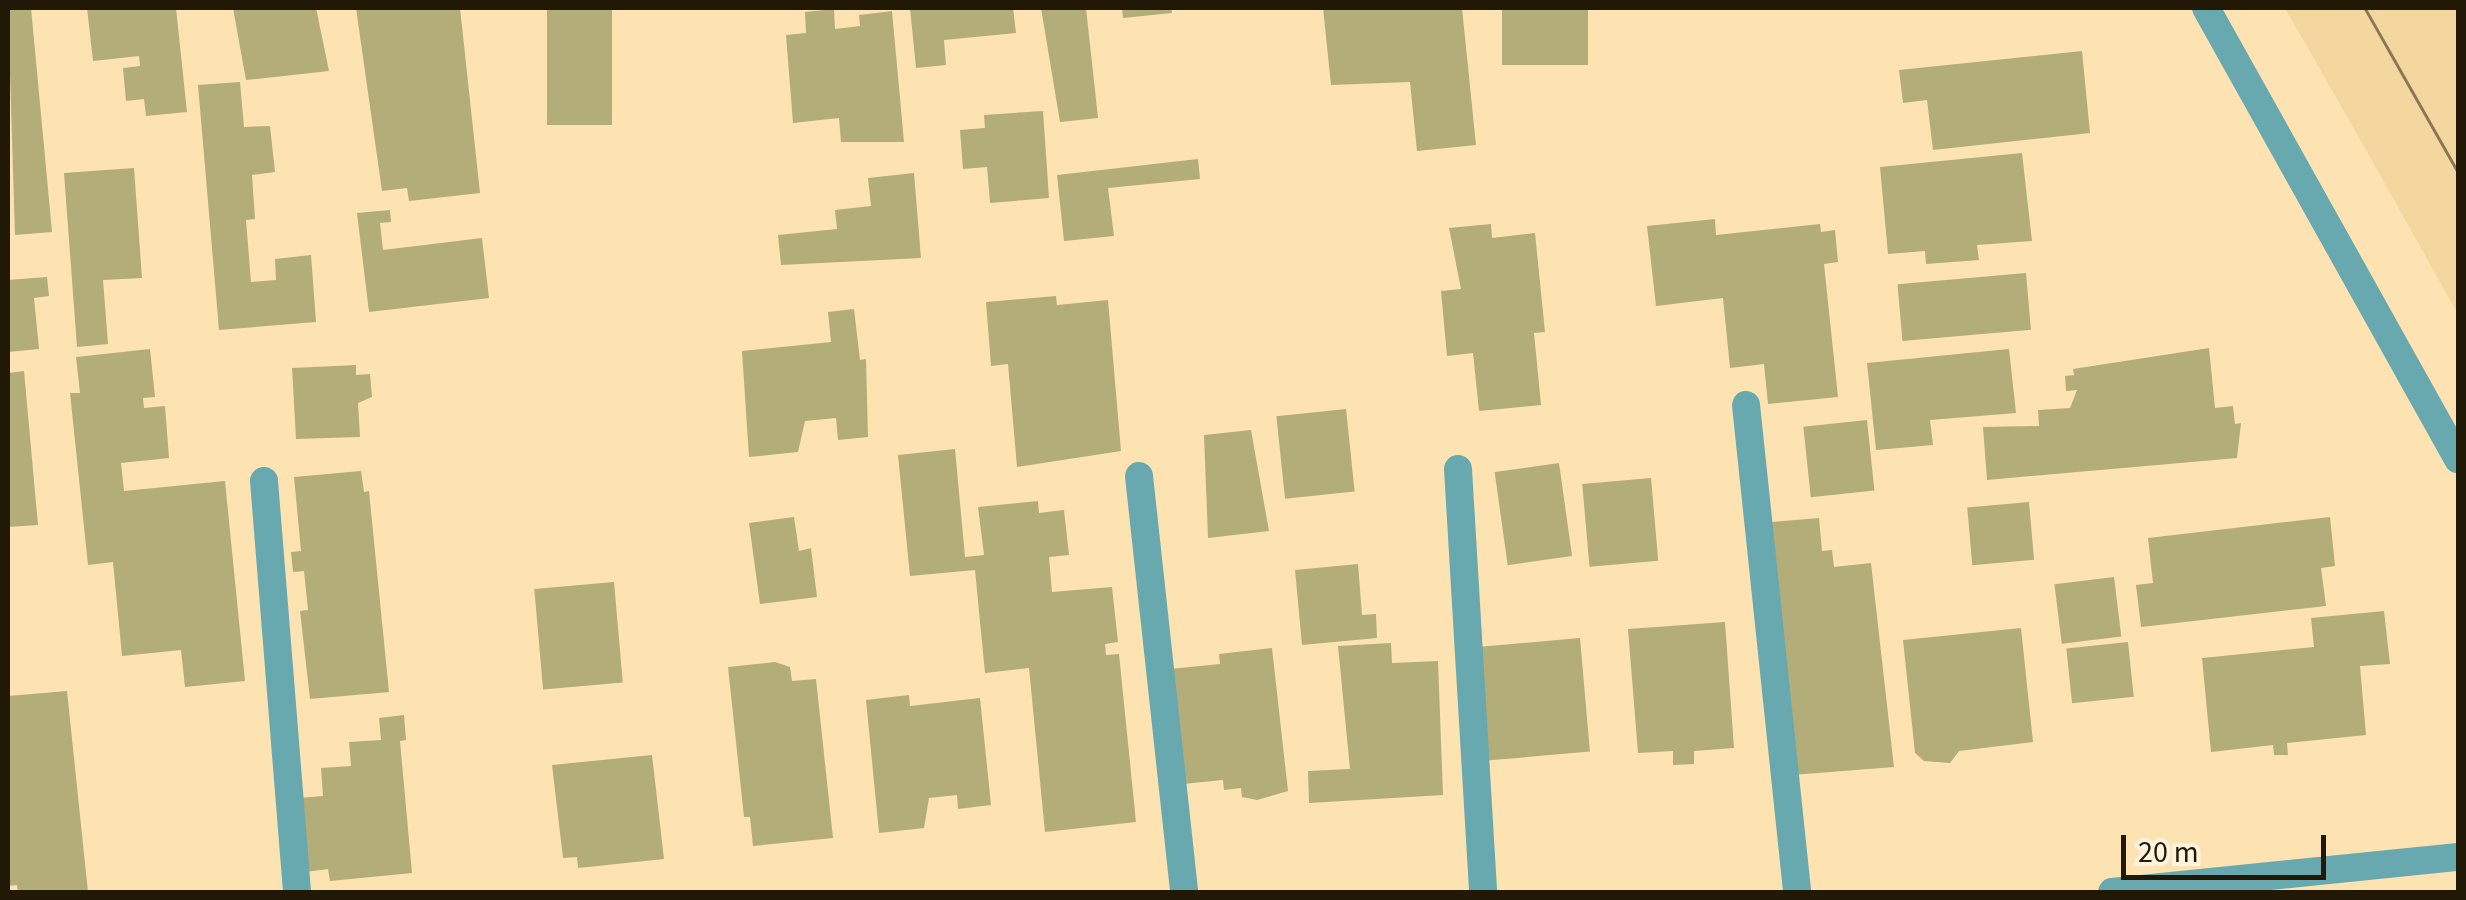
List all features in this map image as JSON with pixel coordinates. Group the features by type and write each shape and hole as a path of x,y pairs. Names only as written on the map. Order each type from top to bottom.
{"street":[{"path":"2206,8 2458,459"},
{"path":"1746,405 1797,892"},
{"path":"1458,469 1483,892"},
{"path":"1139,476 1184,892"},
{"path":"264,480 297,892"},
{"path":"2112,892 2458,856"}],"shaded area":[{"path":"2285,8 2458,8 2458,314 2366,150"}],"building":[{"path":"8,8 31,8 52,232 15,235"},
{"path":"87,8 176,8 187,112 146,116 144,99 126,101 123,68 140,66 139,56 93,61"},
{"path":"233,8 316,8 329,71 246,80"},
{"path":"356,8 460,8 480,193 409,201 407,188 382,191"},
{"path":"547,8 612,8 612,125 547,125"},
{"path":"910,8 1013,8 1016,33 944,40 946,65 916,68"},
{"path":"1041,8 1086,8 1098,118 1060,122"},
{"path":"1122,8 1171,8 1172,13 1123,18"},
{"path":"1323,8 1462,8 1476,145 1417,151 1410,82 1331,85"},
{"path":"1502,8 1588,8 1588,65 1502,65"},
{"path":"834,9 835,29 860,26 859,15 892,11 904,142 841,142 839,118 793,123 786,35 806,33 805,12"},
{"path":"2082,51 2090,133 1933,150 1927,100 1903,103 1899,70"},
{"path":"240,82 244,127 270,126 275,172 252,175 255,219 246,220 251,282 276,280 275,259 311,255 316,322 219,330 198,85"},
{"path":"1043,111 1049,198 990,203 987,167 963,169 960,130 985,128 984,115"},
{"path":"2022,153 2032,241 1977,245 1979,260 1926,264 1925,251 1888,254 1880,167"},
{"path":"1198,159 1200,179 1108,188 1114,236 1064,241 1057,175"},
{"path":"134,168 142,278 103,280 108,344 77,347 64,173"},
{"path":"914,173 921,258 781,265 778,235 837,229 835,210 871,206 868,178"},
{"path":"390,210 391,222 380,223 383,250 482,238 489,298 369,312 357,213"},
{"path":"1715,219 1716,235 1820,224 1821,232 1835,230 1838,262 1824,264 1838,397 1768,404 1764,364 1730,368 1723,298 1656,306 1647,226"},
{"path":"1491,224 1492,238 1535,233 1545,332 1534,333 1541,405 1479,411 1473,353 1447,356 1441,291 1461,289 1449,228"},
{"path":"2026,273 2031,330 1902,341 1897,284"},
{"path":"47,277 49,296 34,298 39,349 8,352 8,280"},
{"path":"1056,296 1057,305 1108,300 1121,451 1017,467 1008,364 991,366 986,302"},
{"path":"854,309 860,360 866,359 868,437 838,440 836,418 805,421 798,452 749,457 742,351 831,342 828,312"},
{"path":"2209,348 2215,408 2233,406 2235,424 2241,423 2237,458 1987,480 1983,427 2039,426 2038,410 2070,408 2077,390 2066,391 2065,376 2074,375 2073,369"},
{"path":"150,349 155,397 143,398 144,408 165,406 169,458 121,463 124,491 225,481 245,681 185,687 181,650 122,656 113,562 88,565 70,393 80,393 76,357"},
{"path":"2009,349 2016,413 1930,420 1933,445 1876,450 1867,363"},
{"path":"356,365 356,375 370,374 372,397 358,403 360,437 296,439 292,368"},
{"path":"24,371 38,525 8,527 8,373"},
{"path":"1346,409 1355,492 1285,499 1276,416"},
{"path":"1867,420 1874,491 1811,497 1803,427"},
{"path":"1251,430 1269,531 1208,538 1204,435"},
{"path":"955,449 965,557 984,555 978,507 1038,501 1039,513 1064,510 1069,555 1049,557 1052,592 1112,587 1118,642 1105,644 1106,655 1119,654 1136,822 1045,832 1029,668 985,673 975,570 910,576 898,455"},
{"path":"1559,463 1572,556 1508,565 1495,472"},
{"path":"361,471 364,492 369,491 389,692 310,699 300,611 308,610 304,571 293,572 291,552 301,551 294,477"},
{"path":"1651,478 1658,561 1589,567 1582,484"},
{"path":"2029,502 2034,560 1972,565 1967,507"},
{"path":"794,517 799,551 811,548 817,597 760,604 749,523"},
{"path":"2330,517 2335,566 2321,568 2326,606 2141,627 2136,585 2153,583 2148,538"},
{"path":"1819,518 1822,551 1832,550 1834,567 1871,563 1894,767 1792,775 1771,522"},
{"path":"1358,564 1362,615 1376,614 1377,638 1302,645 1295,570"},
{"path":"2114,577 2121,637 2062,644 2054,584"},
{"path":"614,582 623,683 543,690 534,589"},
{"path":"2384,611 2390,664 2360,666 2366,735 2287,743 2288,755 2274,755 2273,745 2211,752 2202,658 2314,647 2311,618"},
{"path":"1725,622 1734,748 1694,751 1694,764 1673,765 1673,751 1638,753 1628,629"},
{"path":"2021,628 2033,742 1959,751 1950,763 1924,761 1915,753 1903,640"},
{"path":"1580,638 1590,752 1487,761 1477,647"},
{"path":"2128,642 2134,697 2072,703 2066,648"},
{"path":"1391,643 1392,663 1438,661 1443,795 1309,803 1308,771 1350,769 1338,646"},
{"path":"1272,648 1288,791 1257,800 1242,797 1241,788 1224,790 1223,780 1183,784 1170,669 1220,664 1219,654"},
{"path":"775,662 790,667 792,681 816,679 833,838 753,846 750,817 744,817 728,667"},
{"path":"67,691 88,892 18,892 17,885 8,886 8,696"},
{"path":"909,695 910,706 980,698 991,805 958,809 957,795 929,798 924,828 879,833 866,700"},
{"path":"404,715 406,740 400,741 412,873 330,881 328,869 305,872 299,798 323,796 321,768 351,766 349,742 381,740 379,718"},
{"path":"652,755 664,859 578,868 577,857 563,858 552,765"}],"tram line":[{"path":"2365,8 2458,172"}]}
